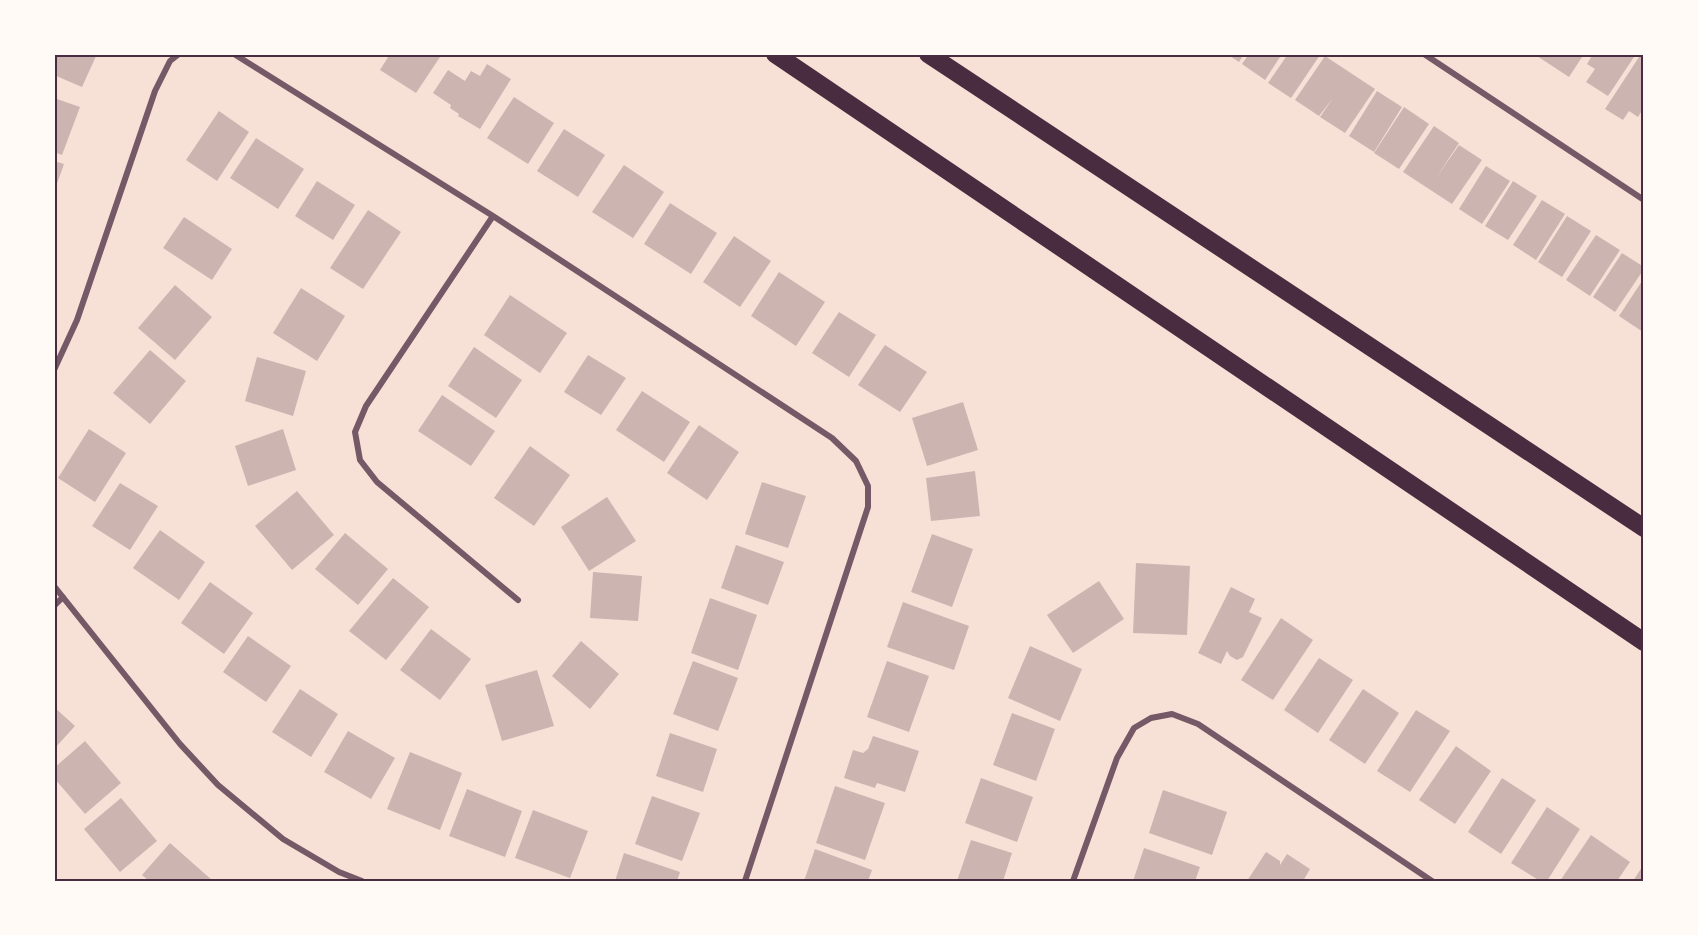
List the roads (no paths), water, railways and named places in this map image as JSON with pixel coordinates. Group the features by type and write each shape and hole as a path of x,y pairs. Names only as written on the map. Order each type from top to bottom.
{"highway":[{"path":"775,54 1644,642"},
{"path":"928,54 1644,528"}],"street":[{"path":"54,370 77,320 155,91 170,61 179,54"},
{"path":"234,54 493,216 832,438 856,461 868,486 868,507 745,881"},
{"path":"1424,54 1644,200"},
{"path":"493,216 366,406 355,432 360,460 377,482 518,600"},
{"path":"54,586 180,744 218,785 283,839 339,872 362,881"},
{"path":"54,606 63,597"},
{"path":"1073,881 1116,758 1134,729 1151,718 1173,714 1198,724 1432,881"}]}
